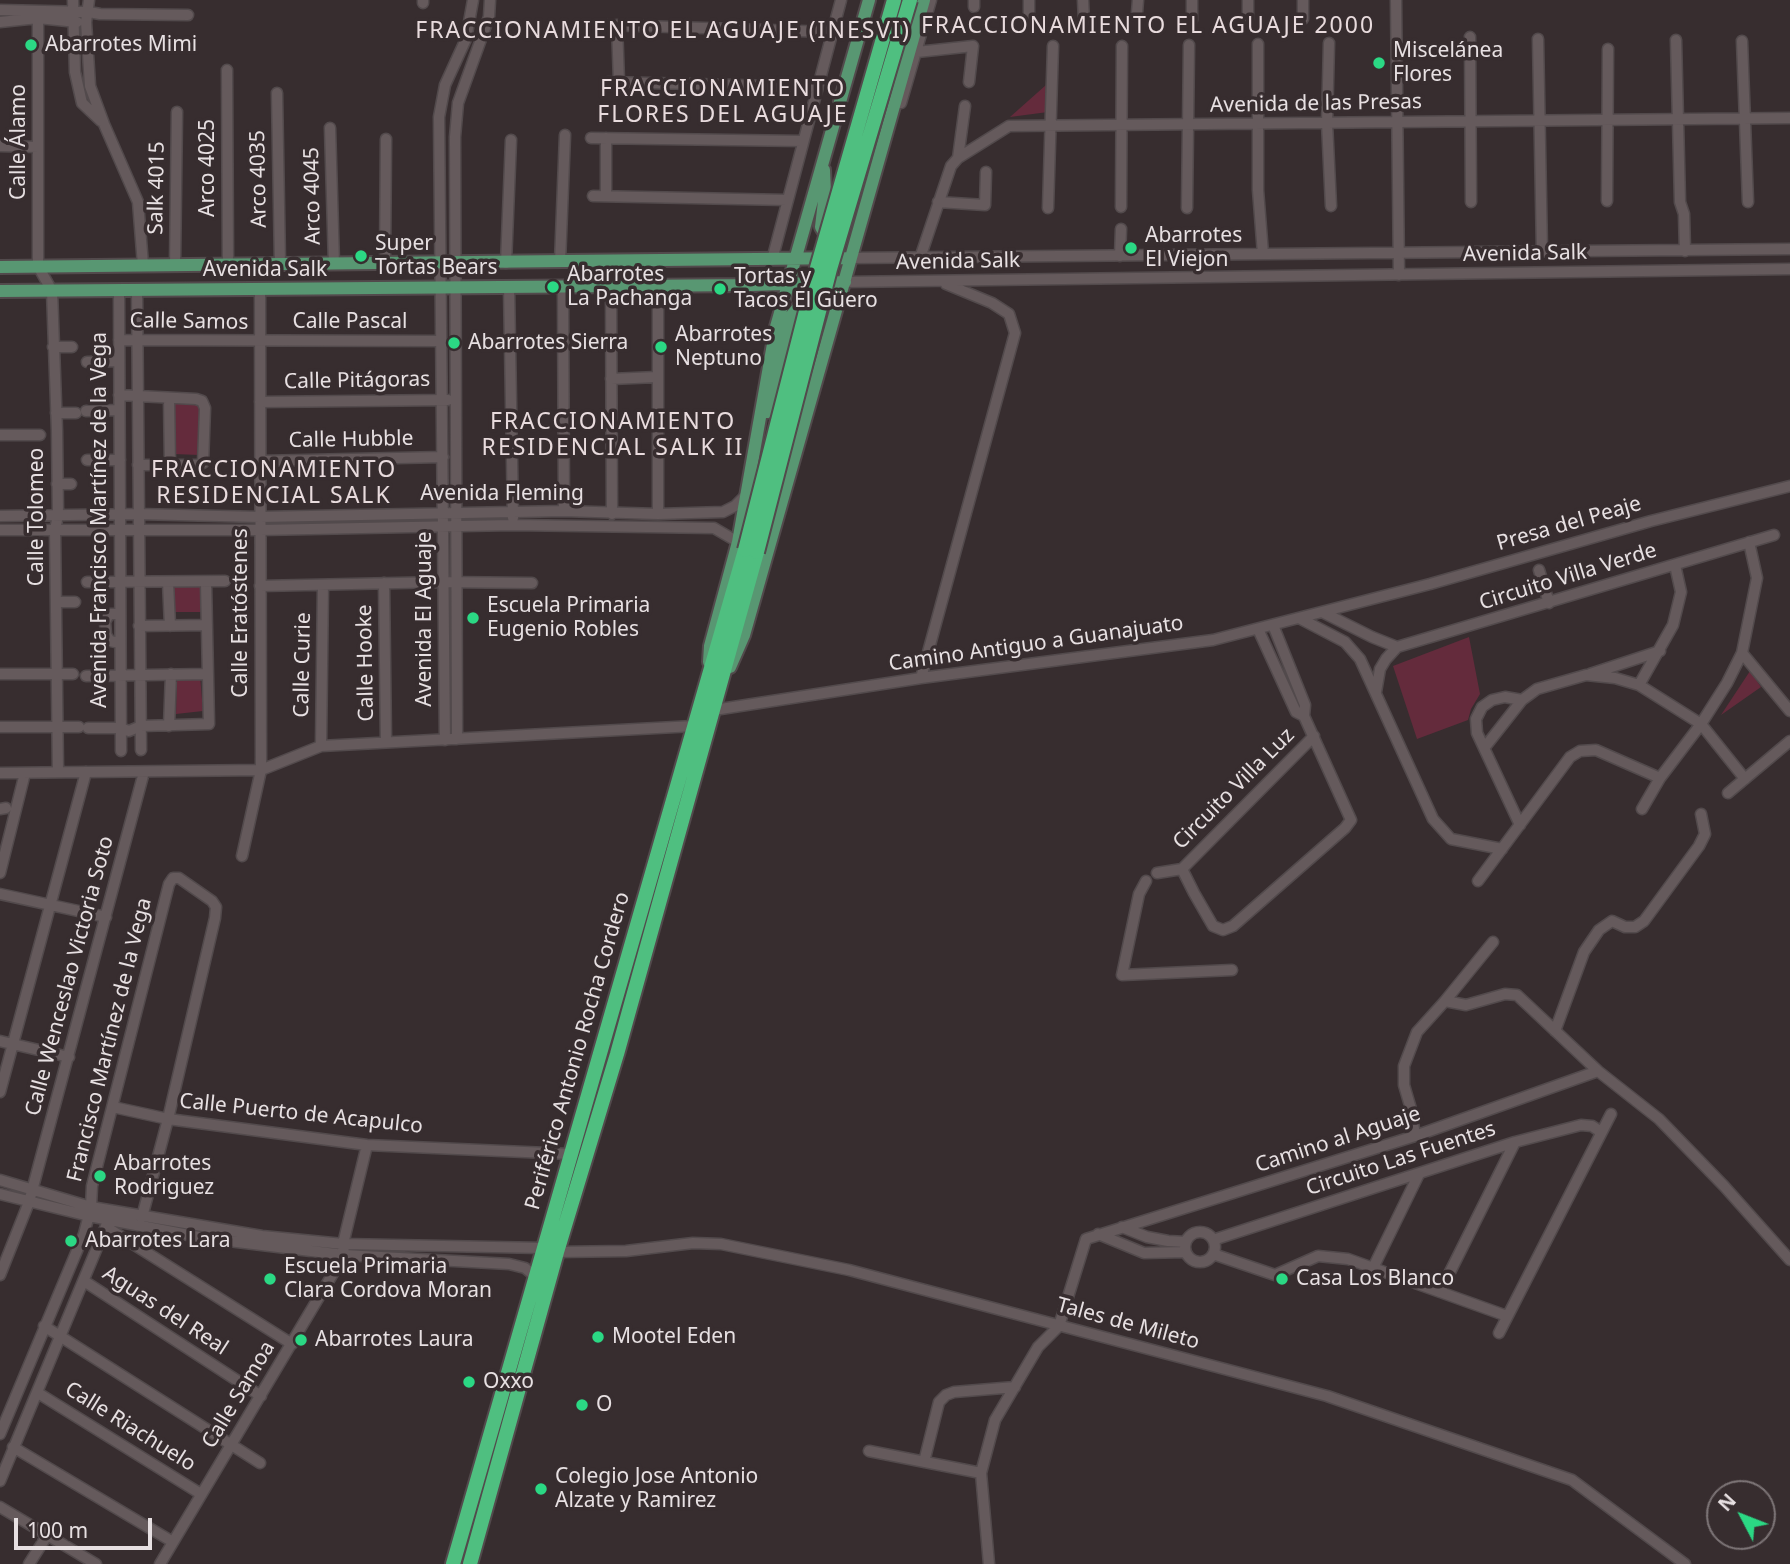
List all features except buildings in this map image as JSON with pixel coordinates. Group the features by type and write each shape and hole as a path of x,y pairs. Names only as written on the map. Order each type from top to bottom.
{"highway":[{"path":"747,548 817,268 894,0"},
{"path":"747,548 910,0"},
{"name":"Periférico Antonio Rocha Cordero","path":"470,1564 550,1250 570,1154 694,726 714,686 747,548"},
{"name":"Periférico Antonio Rocha Cordero","path":"453,1564 536,1277 550,1250 617,1054 714,710 714,686"}],"main road":[{"path":"747,548 746,495 769,358 869,0"},
{"path":"714,686 744,635 924,0"},
{"path":"824,156 825,193 821,220 824,233 828,239 842,243 848,241 860,222"},
{"name":"Avenida Salk","path":"0,267 850,258"},
{"path":"674,261 675,286"},
{"name":"Avenida Salk","path":"0,291 675,286 845,282"},
{"path":"755,449 773,395 791,316 801,304 812,303 824,312 827,322 823,359"}],"street":[{"path":"73,0 75,72 82,103 104,124"},
{"path":"89,0 90,86 138,202 144,265"},
{"name":"Avenida El Aguaje","path":"445,740 439,117 445,85 466,39 473,0"},
{"name":"Avenida El Aguaje","path":"457,739 455,137 458,103 489,17 490,0"},
{"path":"772,260 841,0"},
{"path":"866,202 881,171 932,0"},
{"path":"1029,0 1029,20"},
{"path":"1083,0 1084,22"},
{"path":"1137,13 1138,0"},
{"path":"1192,0 1192,20"},
{"path":"1248,0 1248,19"},
{"path":"1303,0 1303,19"},
{"path":"1396,0 1399,275"},
{"path":"0,10 37,10 73,17 188,15"},
{"path":"0,22 37,10"},
{"name":"Calle Álamo","path":"37,10 38,266"},
{"path":"817,87 614,82 613,25 831,32"},
{"path":"1470,37 1471,202"},
{"path":"1538,38 1542,252"},
{"path":"1676,40 1680,202 1684,215 1685,251"},
{"path":"1742,41 1748,202"},
{"path":"1329,43 1327,123 1331,206"},
{"path":"1258,44 1258,190 1264,254"},
{"path":"1187,208 1189,45"},
{"path":"917,52 974,46 969,82"},
{"path":"1048,208 1053,46"},
{"path":"1121,207 1122,46"},
{"path":"1607,201 1608,49"},
{"name":"Arco 4025","path":"227,70 228,265"},
{"name":"Arco 4035","path":"277,93 280,264"},
{"path":"920,258 951,166 958,158 965,106"},
{"name":"Salk 4015","path":"175,265 177,111"},
{"name":"Avenida de las Presas","path":"958,158 1009,126 1790,118"},
{"name":"Arco 4045","path":"330,128 334,264"},
{"path":"560,262 565,135"},
{"path":"385,264 386,138"},
{"path":"592,138 803,141"},
{"path":"606,138 606,196"},
{"path":"506,262 511,140"},
{"path":"0,146 38,147"},
{"path":"938,202 985,205 986,172"},
{"path":"593,196 787,200"},
{"path":"1120,256 1121,229"},
{"name":"Avenida Salk","path":"850,258 1790,249"},
{"name":"Calle Tolomeo","path":"38,266 52,291 58,515 55,530 58,772"},
{"name":"Avenida Salk","path":"845,282 1790,269"},
{"path":"921,678 1015,333 1009,314 992,303 940,282"},
{"path":"611,286 612,514"},
{"path":"658,286 658,514"},
{"path":"509,287 513,525"},
{"path":"563,287 565,512"},
{"name":"Calle Eratóstenes","path":"242,856 261,770 260,289"},
{"name":"Avenida Francisco Martínez de la Vega","path":"119,290 121,751"},
{"name":"Avenida Francisco Martínez de la Vega","path":"137,290 141,750"},
{"name":"Calle Samos","path":"119,340 259,342"},
{"name":"Calle Pascal","path":"259,342 441,341"},
{"path":"53,347 72,347"},
{"path":"87,362 119,361"},
{"path":"611,379 657,377"},
{"path":"119,395 196,399 202,401 205,408 203,463 138,465"},
{"path":"169,398 170,465"},
{"name":"Calle Pitágoras","path":"260,402 456,400"},
{"path":"56,413 119,410"},
{"path":"0,435 40,435"},
{"name":"Calle Hubble","path":"260,461 443,457"},
{"path":"87,460 120,460"},
{"path":"57,484 71,484"},
{"name":"Presa del Peaje","path":"1360,602 1651,521 1790,486"},
{"name":"Avenida Fleming","path":"0,516 138,514 260,517 513,512 658,514 723,512 735,506 746,495"},
{"name":"Avenida Fleming","path":"0,530 260,530 513,525 714,528 747,548"},
{"name":"Circuito Villa Verde","path":"1376,692 1380,669 1385,659 1397,647 1774,535"},
{"path":"1642,809 1660,778 1701,724 1742,653 1757,578 1749,542"},
{"path":"1639,685 1673,625 1681,592 1675,565"},
{"path":"1539,570 1549,603"},
{"path":"87,582 225,581"},
{"path":"168,582 170,626"},
{"path":"0,727 120,728 128,731 141,726 209,724 206,583"},
{"name":"Calle Hooke","path":"384,583 386,742"},
{"path":"260,586 532,583"},
{"name":"Calle Curie","path":"321,746 323,584"},
{"path":"56,602 75,602"},
{"name":"Camino Antiguo a Guanajuato","path":"714,710 921,678 1213,640 1360,602"},
{"path":"1321,612 1372,638 1397,647"},
{"path":"1299,618 1345,642 1360,659 1433,819 1451,839 1502,849"},
{"path":"1331,634 1337,619"},
{"path":"139,626 207,625"},
{"name":"Circuito Villa Luz","path":"1182,869 1213,926 1223,930 1233,926 1351,820 1304,716 1305,705 1273,625"},
{"name":"Circuito Villa Luz","path":"1258,629 1296,712 1304,716"},
{"path":"1485,747 1522,700 1537,689 1660,651"},
{"path":"1742,653 1790,711"},
{"path":"1360,659 1373,662 1385,659"},
{"path":"0,674 73,674"},
{"path":"170,726 171,674"},
{"path":"86,676 208,674"},
{"path":"1586,676 1615,678 1639,685 1701,724 1745,779"},
{"path":"1520,825 1477,733 1476,719 1482,708 1492,700 1522,700"},
{"path":"0,773 261,770 321,746 694,726"},
{"name":"Circuito Villa Luz","path":"1157,873 1182,869 1314,736"},
{"path":"1728,793 1790,741"},
{"path":"1478,881 1570,757 1580,751 1596,750 1660,778"},
{"path":"0,1093 86,772"},
{"name":"Calle Wenceslao Victoria Soto","path":"0,1275 29,1202 144,772"},
{"path":"0,873 25,773"},
{"path":"1555,1031 1584,952 1599,930 1612,921 1625,927 1635,927 1644,921 1699,846 1704,834 1701,814"},
{"name":"Francisco Martínez de la Vega","path":"0,1434 84,1234 90,1211 92,1186 169,884 173,878 179,878 212,901 216,908 168,1119 142,1217"},
{"path":"1146,881 1139,894 1122,975 1232,970"},
{"path":"0,894 106,917"},
{"path":"1415,1136 1404,1085 1404,1066 1417,1032 1446,1001 1493,942"},
{"path":"1446,1001 1466,1005 1505,994 1517,995 1598,1071 1659,1119 1790,1260"},
{"path":"0,1041 69,1057"},
{"name":"Camino al Aguaje","path":"1059,1326 1086,1239 1415,1136 1598,1071"},
{"name":"Calle Puerto de Acapulco","path":"113,1107 168,1119 367,1145 570,1154"},
{"path":"1499,1333 1611,1114"},
{"name":"Circuito Las Fuentes","path":"1213,1240 1515,1142 1581,1125 1592,1126 1601,1132"},
{"path":"1440,1292 1515,1142"},
{"name":"Calle Samoa","path":"160,1564 292,1344 344,1250 367,1145"},
{"path":"1373,1268 1419,1174"},
{"path":"0,1180 109,1219 292,1344"},
{"path":"0,1194 29,1202 90,1211"},
{"path":"109,1219 142,1217 344,1250"},
{"path":"109,1219 204,1238 509,1264 525,1268 536,1277"},
{"path":"1,1475 38,1393 109,1219"},
{"path":"1122,1227 1185,1247 1191,1259 1201,1262 1213,1254"},
{"path":"1185,1247 1192,1234 1201,1232 1213,1240 1213,1254"},
{"path":"1098,1234 1144,1253 1185,1247"},
{"path":"1144,1253 1147,1237"},
{"name":"Tales de Mileto","path":"344,1250 626,1251 693,1243 721,1244 849,1270 1327,1396 1572,1480 1685,1564"},
{"path":"1213,1254 1275,1275 1318,1256 1348,1259 1507,1316"},
{"name":"Aguas del Real","path":"84,1281 261,1396"},
{"path":"44,1326 260,1463"},
{"path":"989,1564 981,1472 995,1420 1038,1347 1059,1326"},
{"path":"923,1462 939,1402 946,1395 1015,1387"},
{"name":"Calle Riachuelo","path":"38,1393 201,1494"},
{"path":"13,1447 173,1542"},
{"path":"869,1451 981,1472"},
{"path":"0,1507 96,1564"},
{"path":"29,1564 48,1534"}],"shaded area":[{"path":"1046,85 1048,112 1010,117"},
{"path":"199,402 200,455 173,454 172,403"},
{"path":"201,585 203,612 174,612 173,587"},
{"path":"1469,637 1480,694 1468,720 1417,739 1393,666"},
{"path":"1750,671 1761,687 1721,715"},
{"path":"200,675 203,711 176,714 177,676"}],"place":[{"name":"Abarrotes Mimi","path":"31,45"},
{"name":"Miscelánea Flores","path":"1379,63"},
{"name":"Abarrotes El Viejon","path":"1131,248"},
{"name":"Super Tortas Bears","path":"361,256"},
{"name":"Abarrotes La Pachanga","path":"553,287"},
{"name":"Tortas y Tacos El Güero","path":"720,289"},
{"name":"Abarrotes Sierra","path":"454,343"},
{"name":"Abarrotes Neptuno","path":"661,347"},
{"name":"Escuela Primaria Eugenio Robles","path":"473,618"},
{"name":"Abarrotes Rodriguez","path":"100,1176"},
{"name":"Abarrotes Lara","path":"71,1241"},
{"name":"Escuela Primaria Clara Cordova Moran","path":"270,1279"},
{"name":"Casa Los Blanco","path":"1282,1279"},
{"name":"Mootel Eden","path":"598,1337"},
{"name":"Abarrotes Laura","path":"301,1340"},
{"name":"Oxxo","path":"469,1382"},
{"name":"O","path":"582,1405"},
{"name":"Colegio Jose Antonio Alzate y Ramirez","path":"541,1489"}],"district":[{"name":"FRACCIONAMIENTO EL AGUAJE 2000","path":"1148,26"},
{"name":"FRACCIONAMIENTO EL AGUAJE (INESVI)","path":"663,31"},
{"name":"FRACCIONAMIENTO FLORES DEL AGUAJE","path":"723,102"},
{"name":"FRACCIONAMIENTO RESIDENCIAL SALK II","path":"613,435"},
{"name":"FRACCIONAMIENTO RESIDENCIAL SALK","path":"274,483"}]}
